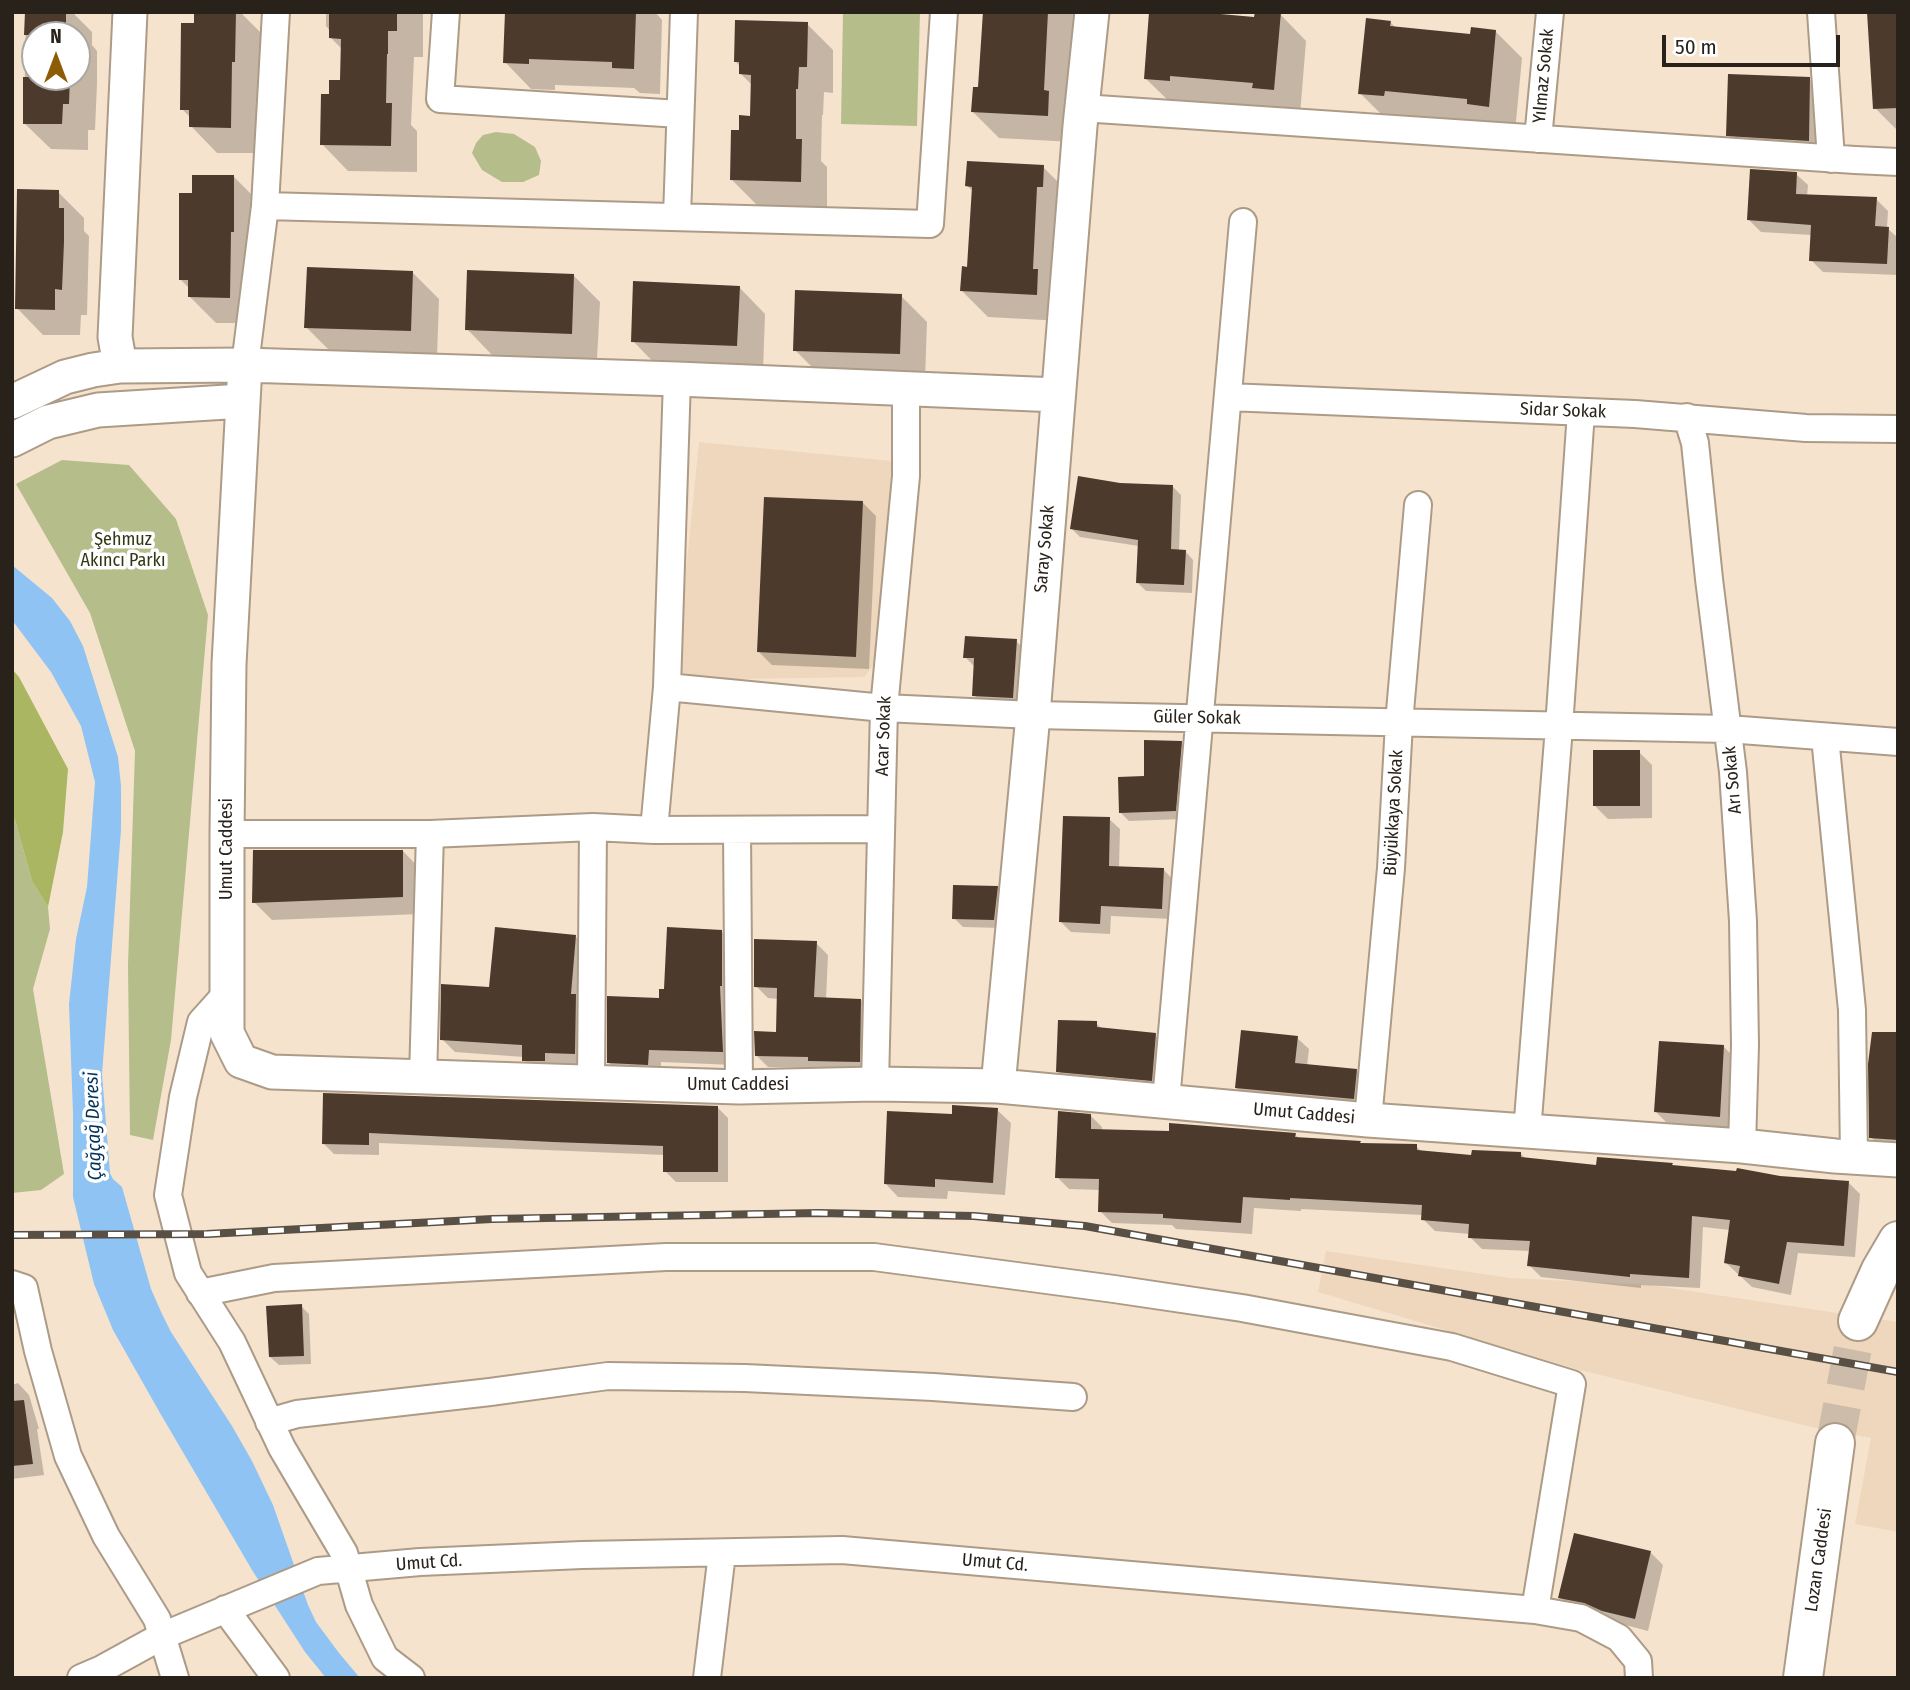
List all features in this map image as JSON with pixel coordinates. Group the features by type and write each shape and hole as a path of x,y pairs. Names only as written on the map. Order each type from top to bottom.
{"main road":[{"path":"1857,1321 1898,1241"},
{"name":"Lozan Caddesi","path":"1803,1678 1835,1443"}],"street":[{"path":"120,366 115,337 130,12"},
{"path":"244,365 265,206 275,12"},
{"path":"446,12 440,99 680,114"},
{"path":"677,216 684,12"},
{"path":"265,206 930,224 944,12"},
{"name":"Saray Sokak","path":"998,1086 1033,715 1092,12"},
{"name":"Yılmaz Sokak","path":"1538,139 1550,12"},
{"path":"1821,12 1831,159"},
{"path":"1082,108 1898,162"},
{"path":"1166,1101 1243,222"},
{"path":"12,402 65,377 93,370 120,366 244,365 1058,395"},
{"name":"Umut Caddesi","path":"244,365 229,664 227,834 227,1033 241,1061 272,1072 423,1077 739,1087 875,1084 998,1086 1368,1120 1742,1146 1898,1160"},
{"path":"654,830 667,687 677,379"},
{"name":"Acar Sokak","path":"875,1084 884,708 906,476 906,389"},
{"name":"Sidar Sokak","path":"1228,397 1687,417 1806,428 1898,429"},
{"path":"12,440 48,422 98,410 243,401"},
{"path":"1527,1132 1581,412"},
{"name":"Arı Sokak","path":"1687,417 1695,443 1733,772 1743,921 1745,1045 1742,1146"},
{"name":"Büyükkaya Sokak","path":"1368,1120 1391,868 1399,723 1418,505"},
{"name":"Güler Sokak","path":"667,687 884,708 1033,715 1728,729 1898,742"},
{"path":"1825,737 1852,1010 1854,1157"},
{"path":"227,834 430,834 593,827 654,830 881,829"},
{"path":"591,1082 593,827"},
{"path":"737,830 739,1087"},
{"path":"423,1077 430,834"},
{"path":"227,993 201,1022 183,1097 168,1195 188,1273 232,1342 282,1448 344,1553 359,1605 385,1658 411,1678"},
{"path":"200,1293 274,1278 666,1257 874,1257 1242,1308 1452,1347 1572,1384 1535,1610"},
{"path":"12,1284 24,1288 38,1351 68,1456 106,1536 157,1619 174,1678"},
{"path":"269,1422 297,1414 608,1376 758,1379 1073,1397"},
{"name":"Umut Cd.","path":"81,1678 162,1636 318,1571 420,1562 582,1555 842,1550 1535,1610 1581,1618 1619,1638 1638,1661 1639,1678"},
{"path":"707,1678 722,1553"},
{"path":"225,1609 276,1678"}],"shaded area":[{"path":"699,442 892,461 876,662 864,677 675,680"},
{"path":"1326,1251 1510,1278 1650,1285 1898,1322 1898,1532 1855,1524 1871,1438 1807,1426 1576,1369 1318,1292"}],"green space":[{"path":"843,12 920,12 917,126 841,124"},
{"path":"496,132 514,134 535,147 541,161 539,175 523,182 502,182 482,170 472,153 483,135"},
{"name":"Şehmuz Akıncı Parkı","path":"62,460 129,465 176,519 208,615 171,1040 153,1140 130,1135 128,965 135,751 90,613 16,484"},
{"path":"12,669 19,677 68,769 63,832 48,907 32,881 12,817"},
{"path":"12,817 32,881 48,907 50,929 33,989 64,1174 41,1190 12,1193"}],"water":[{"name":"Çağçağ Deresi","path":"12,565 52,598 70,621 83,646 118,757 121,830 102,1074 110,1173 122,1187 151,1289 162,1314 252,1461 273,1505 316,1622 360,1678 326,1678 305,1652 252,1570 160,1413 113,1330 94,1284 73,1197 69,1004 76,939 87,887 95,782 81,726 51,672 12,620"}],"building":[{"path":"25,12 66,12 66,21 25,21"},
{"path":"194,12 236,12 231,128 189,127 189,110 180,110 181,23 194,23"},
{"path":"329,12 397,12 397,31 388,31 386,103 392,103 391,146 320,145 321,94 329,94 329,80 340,80 341,39 329,38"},
{"path":"505,12 636,12 634,69 612,68 612,62 529,59 529,64 503,63"},
{"path":"983,12 1048,12 1044,90 1049,91 1048,116 971,112 973,87 978,87"},
{"path":"1149,12 1198,12 1254,17 1255,12 1281,12 1274,90 1252,88 1253,83 1170,76 1170,81 1144,79"},
{"path":"1867,12 1898,12 1898,108 1873,109"},
{"path":"1366,18 1391,21 1390,26 1470,34 1471,27 1496,30 1489,107 1467,104 1467,99 1385,91 1384,96 1358,94"},
{"path":"735,20 808,22 807,67 799,67 796,89 796,139 802,139 801,182 730,180 731,130 739,130 739,115 750,116 751,75 739,74 739,62 734,62"},
{"path":"1728,74 1810,77 1809,141 1726,136"},
{"path":"23,91 69,91 69,104 63,104 62,124 23,124"},
{"path":"967,161 1044,165 1043,187 1037,187 1033,269 1038,269 1037,295 960,291 962,266 967,267 972,187 965,186"},
{"path":"1750,169 1797,172 1796,194 1877,197 1875,226 1889,227 1887,264 1809,261 1811,225 1747,220"},
{"path":"192,175 234,175 230,298 188,297 188,280 179,280 179,193 192,193"},
{"path":"17,189 59,190 59,208 64,208 64,242 62,290 55,289 55,310 15,309"},
{"path":"307,267 413,271 411,331 304,328"},
{"path":"467,270 574,274 572,334 465,330"},
{"path":"633,281 740,286 737,346 631,342"},
{"path":"795,290 902,294 900,354 793,351"},
{"path":"1078,476 1120,483 1173,485 1171,549 1186,550 1184,585 1136,583 1138,540 1070,529"},
{"path":"764,497 863,501 856,657 757,652"},
{"path":"965,636 1017,639 1013,698 972,696 974,658 963,658"},
{"path":"1144,740 1182,741 1176,811 1119,813 1118,777 1144,776"},
{"path":"1593,750 1640,750 1640,806 1593,806"},
{"path":"1063,816 1110,817 1109,866 1164,868 1162,909 1101,906 1100,924 1059,922"},
{"path":"253,850 403,850 403,897 252,903"},
{"path":"953,885 998,886 994,920 952,919"},
{"path":"495,927 576,935 571,994 576,994 575,1054 545,1053 545,1061 522,1061 522,1045 440,1040 441,984 489,987"},
{"path":"667,927 722,930 720,986 723,1052 649,1050 648,1065 607,1063 607,996 659,998 659,989 664,989"},
{"path":"754,939 817,941 814,997 861,999 860,1062 755,1056 754,1031 776,1032 777,988 754,987"},
{"path":"1058,1020 1097,1021 1097,1027 1156,1033 1152,1081 1056,1072"},
{"path":"1241,1030 1298,1036 1295,1063 1357,1069 1354,1099 1235,1088"},
{"path":"1872,1032 1898,1032 1898,1140 1869,1138 1868,1064"},
{"path":"1659,1041 1724,1045 1720,1117 1654,1112"},
{"path":"323,1093 718,1106 718,1172 663,1172 663,1146 369,1133 369,1145 322,1144"},
{"path":"952,1105 998,1108 993,1183 935,1179 935,1187 884,1184 887,1111 952,1114"},
{"path":"1058,1111 1091,1114 1091,1129 1169,1131 1169,1123 1296,1133 1295,1137 1361,1141 1360,1143 1417,1144 1417,1150 1471,1155 1472,1150 1521,1152 1521,1157 1596,1165 1597,1157 1736,1171 1737,1168 1780,1176 1849,1181 1844,1246 1787,1242 1779,1284 1738,1276 1740,1266 1724,1263 1730,1220 1692,1216 1689,1278 1630,1274 1630,1277 1527,1266 1530,1241 1468,1238 1469,1224 1421,1220 1422,1205 1243,1197 1241,1223 1163,1218 1163,1214 1098,1212 1099,1179 1055,1178"},
{"path":"302,1304 304,1356 269,1357 266,1306"},
{"path":"24,1400 33,1464 12,1466 12,1401"},
{"path":"1574,1533 1651,1551 1635,1619 1558,1598"}],"tunnel":[{"path":"1835,1443 1858,1321"}],"railway":[{"path":"12,1235 207,1234 492,1219 818,1213 974,1216 1085,1226 1898,1372"}]}
